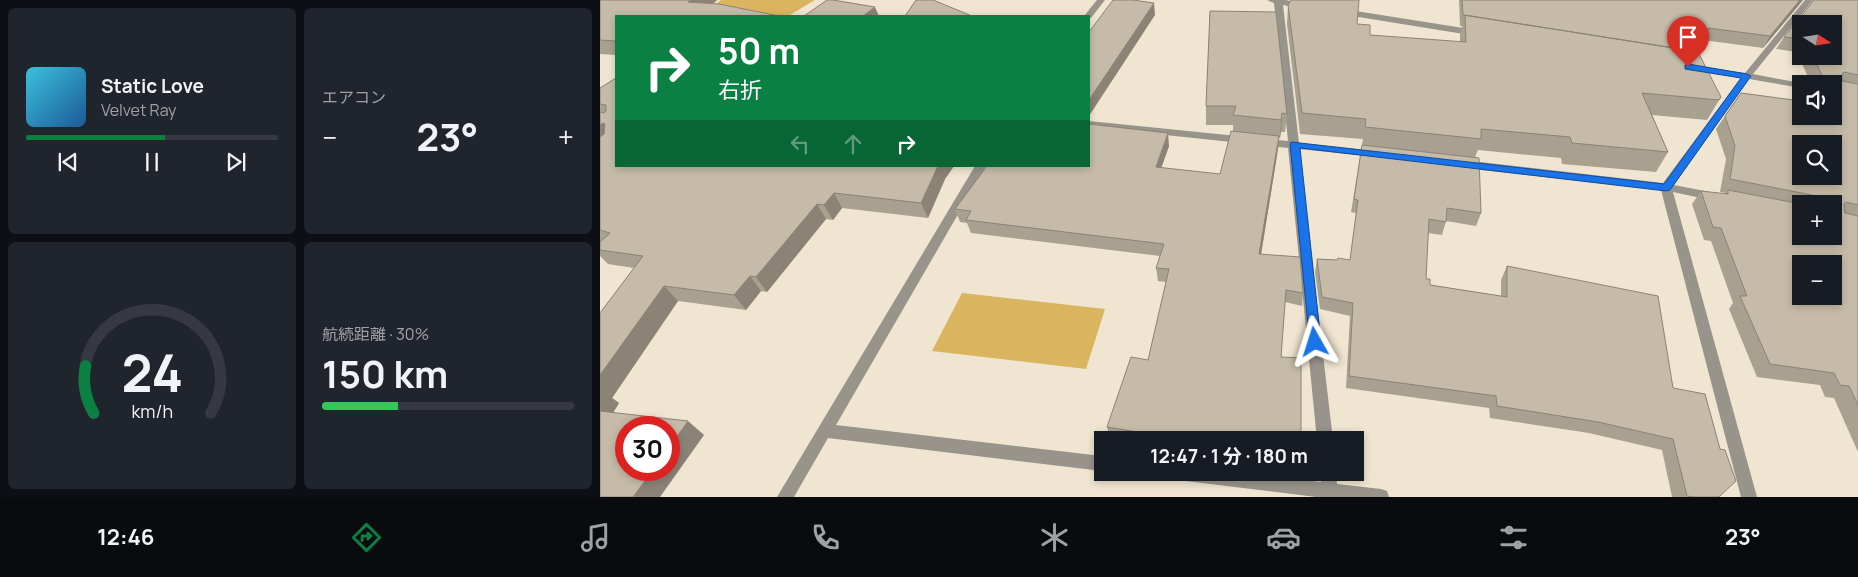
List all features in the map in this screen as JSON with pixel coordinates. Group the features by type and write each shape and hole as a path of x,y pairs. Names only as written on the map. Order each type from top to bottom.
{"street":[{"path":"1089,15 1101,0"},
{"path":"1316,8 1276,1 1295,144 1324,431"},
{"path":"1666,187 1747,76 1812,1"},
{"path":"1336,11 1483,34"},
{"path":"1678,65 1792,84"},
{"path":"1090,124 1295,144 1392,156"},
{"path":"1451,163 1666,187 1724,199"},
{"path":"785,497 826,431 980,167"},
{"path":"1666,187 1749,497"},
{"path":"826,431 1094,463"},
{"path":"1249,481 1381,497"},
{"path":"1329,481 1330,491"}],"shaded area":[{"path":"721,0 815,0 790,15 727,15 706,12"},
{"path":"962,293 1105,309 1086,369 932,351"}],"building":[{"path":"600,0 691,0 688,2 719,4 774,15 615,15 615,41 600,40"},
{"path":"827,0 875,7 864,15 805,15"},
{"path":"916,0 933,0 970,15 906,15"},
{"path":"1113,0 1154,3 1090,99 1090,31"},
{"path":"1291,0 1359,0 1357,24 1370,25 1370,35 1466,42 1465,15 1698,52 1721,97 1719,100 1642,93 1668,152 1572,143 1570,137 1481,129 1481,139 1365,127 1366,119 1302,113 1288,5"},
{"path":"1462,0 1800,0 1770,36 1708,28 1708,31 1676,26 1688,50 1463,15"},
{"path":"1814,0 1858,0 1858,75 1844,72 1842,75 1822,75 1817,65 1842,65 1842,15 1802,15"},
{"path":"1210,11 1276,12 1287,114 1282,113 1281,120 1233,115 1236,106 1206,106"},
{"path":"1792,27 1792,38 1784,37"},
{"path":"615,79 615,167 938,167 921,203 834,193 824,205 817,204 756,277 750,276 734,295 664,286 600,375 600,313 643,256 600,250 600,242 610,233 600,230 600,137 604,134 605,124 600,125 600,112 604,113 606,111 606,105 600,104 600,88"},
{"path":"1842,81 1858,84 1858,205 1846,202 1844,204 1845,213 1858,216 1858,405 1849,386 1840,385 1834,373 1770,364 1740,296 1747,296 1721,228 1713,227 1701,191 1728,194 1728,190 1792,202 1792,245 1842,245 1842,195 1812,195 1730,179 1735,146 1725,116 1741,93 1792,100 1792,125 1842,125"},
{"path":"1090,124 1168,133 1156,167 1220,174 1231,131 1279,136 1259,254 1300,257 1303,293 1286,290 1281,357 1301,358 1301,431 1131,431 1107,427 1131,357 1148,360 1169,269 1156,268 1164,244 966,220 971,211 955,209 986,167 1090,167"},
{"path":"1362,145 1479,158 1481,213 1447,208 1446,222 1429,219 1426,279 1430,279 1430,285 1507,297 1507,266 1658,296 1673,388 1705,394 1720,449 1725,450 1736,481 1719,497 1687,496 1673,439 1598,422 1497,406 1496,396 1349,376 1353,303 1322,297 1317,259 1337,260 1338,258 1350,260 1358,200 1354,199"},
{"path":"600,411 644,416 615,416 615,481 645,481 633,497 600,497"},
{"path":"680,420 688,421 680,432"}],"route":[{"path":"1315,342 1295,144 1666,187 1747,76 1688,67"}]}
